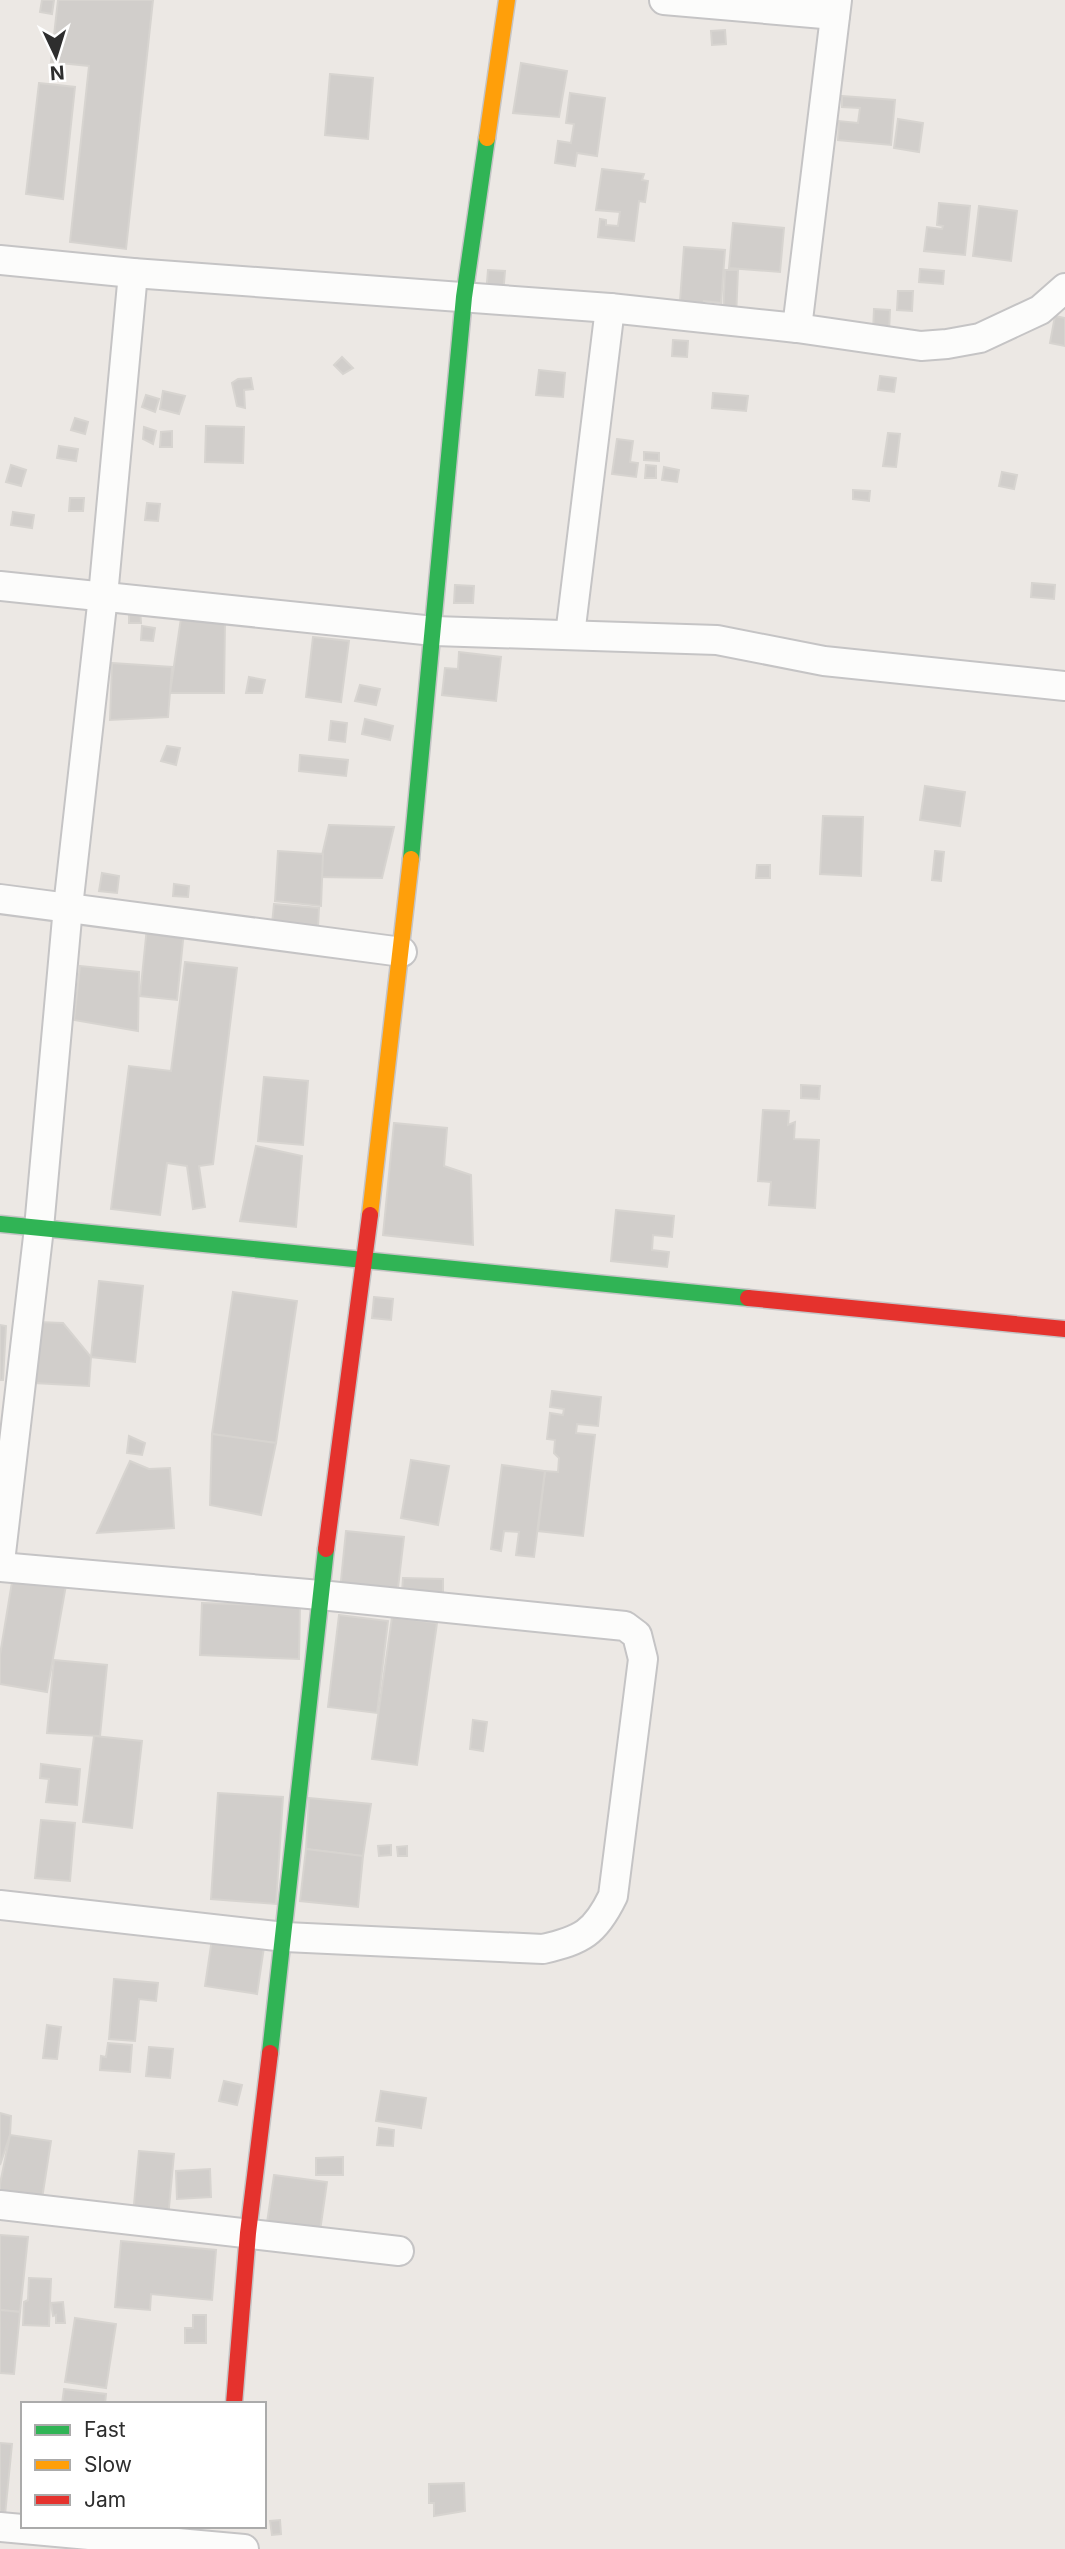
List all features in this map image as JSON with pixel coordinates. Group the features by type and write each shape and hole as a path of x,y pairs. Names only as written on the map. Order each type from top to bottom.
{"street":[{"path":"234,2402 248,2233 285,1937 320,1595 365,1259 402,952 464,297 506,0"},
{"path":"664,0 836,8 797,328"},
{"path":"0,260 133,273 610,307 797,328 921,346 980,338 1040,310 1065,288"},
{"path":"0,1905 285,1937 543,1949 575,1941 601,1920 613,1896 643,1659 637,1635 625,1626 0,1564 39,1228 68,906 103,596 133,273"},
{"path":"570,635 610,307"},
{"path":"0,586 434,631 717,640 824,661 1065,686"},
{"path":"0,899 402,952"},
{"path":"0,1224 1065,1329"},
{"path":"0,2205 400,2251"},
{"path":"0,2526 74,2541 230,2541"}],"building":[{"path":"42,0 54,0 52,14 40,12"},
{"path":"58,0 153,0 126,249 70,242 89,66 51,62"},
{"path":"725,30 726,44 712,45 711,31"},
{"path":"521,63 567,71 559,117 513,113"},
{"path":"330,74 373,78 368,139 325,135"},
{"path":"39,83 75,87 63,199 26,194"},
{"path":"570,93 605,98 597,156 577,153 575,166 555,163 558,141 571,143 574,124 566,123"},
{"path":"842,96 895,100 891,145 838,140 839,121 858,123 860,108 842,107"},
{"path":"898,119 923,123 919,152 894,148"},
{"path":"602,169 644,174 642,180 648,181 645,202 639,201 634,241 598,237 600,219 606,220 606,225 618,226 620,212 596,210"},
{"path":"939,203 970,206 965,255 924,251 927,227 942,229 943,226 937,225"},
{"path":"979,206 1017,211 1011,261 973,256"},
{"path":"733,223 784,228 780,272 729,268"},
{"path":"684,247 725,250 721,303 704,301 703,316 675,314 675,301 680,301"},
{"path":"920,269 944,271 943,284 919,282"},
{"path":"488,270 505,271 503,295 486,294"},
{"path":"725,270 738,270 736,318 723,318"},
{"path":"898,291 913,291 912,311 897,310"},
{"path":"874,309 890,310 889,333 873,332"},
{"path":"1055,316 1065,318 1065,346 1050,343"},
{"path":"673,340 688,341 687,357 672,356"},
{"path":"342,357 353,368 343,374 334,365"},
{"path":"539,370 565,373 563,397 536,395"},
{"path":"880,376 896,378 894,392 878,390"},
{"path":"251,378 253,389 244,390 245,408 237,406 232,383 238,379"},
{"path":"163,391 185,396 179,414 160,409"},
{"path":"713,393 748,396 746,411 712,408"},
{"path":"146,395 159,399 155,412 142,407"},
{"path":"75,418 88,422 85,434 71,430"},
{"path":"206,426 244,427 243,463 205,462"},
{"path":"144,427 156,431 153,444 143,439"},
{"path":"172,431 172,447 160,447 161,432"},
{"path":"888,433 900,434 896,467 883,466"},
{"path":"617,439 633,441 630,462 638,463 636,477 612,474"},
{"path":"59,446 78,449 76,461 57,458"},
{"path":"644,452 659,453 659,461 644,460"},
{"path":"11,465 26,470 21,486 6,482"},
{"path":"646,465 656,466 656,478 645,478"},
{"path":"664,467 679,470 677,482 662,480"},
{"path":"1002,472 1017,475 1014,489 999,486"},
{"path":"853,490 870,491 869,501 853,499"},
{"path":"70,498 84,498 83,511 69,511"},
{"path":"147,503 160,504 158,521 145,520"},
{"path":"13,512 34,515 32,528 11,525"},
{"path":"1032,583 1055,585 1054,599 1031,597"},
{"path":"455,585 474,586 473,603 454,603"},
{"path":"129,608 140,608 141,623 129,623"},
{"path":"181,618 225,620 224,693 170,693"},
{"path":"142,626 155,628 153,641 141,640"},
{"path":"313,637 349,641 341,702 306,697"},
{"path":"459,652 501,657 496,701 442,695 445,668 458,669"},
{"path":"112,663 172,667 168,717 110,720"},
{"path":"249,677 265,680 262,693 246,693"},
{"path":"360,685 380,689 376,705 355,701"},
{"path":"365,719 393,726 390,740 362,734"},
{"path":"331,721 347,723 345,742 329,740"},
{"path":"167,746 180,748 176,765 161,761"},
{"path":"300,755 348,760 346,776 299,771"},
{"path":"925,786 965,792 960,826 920,820"},
{"path":"823,816 863,817 861,876 820,874"},
{"path":"329,825 394,827 382,878 317,877"},
{"path":"278,851 323,854 321,906 275,901"},
{"path":"935,851 944,852 941,881 932,880"},
{"path":"757,865 770,865 770,878 756,878"},
{"path":"102,873 119,876 117,893 99,891"},
{"path":"174,884 189,886 188,897 173,896"},
{"path":"274,904 319,908 318,927 272,924"},
{"path":"147,927 184,931 177,1000 140,996"},
{"path":"185,962 237,968 213,1164 199,1166 205,1207 193,1209 187,1166 167,1163 160,1215 111,1209 129,1066 171,1071"},
{"path":"80,966 139,972 138,1031 74,1020"},
{"path":"264,1077 308,1081 303,1145 258,1141"},
{"path":"801,1085 820,1086 819,1099 801,1098"},
{"path":"763,1110 789,1111 788,1125 795,1122 794,1139 819,1140 815,1208 769,1205 771,1182 758,1181"},
{"path":"394,1123 447,1128 444,1166 471,1175 473,1245 383,1235"},
{"path":"256,1146 302,1156 296,1227 240,1221"},
{"path":"616,1210 674,1216 672,1237 653,1235 652,1250 669,1252 667,1267 611,1261"},
{"path":"99,1281 143,1286 135,1362 91,1357"},
{"path":"233,1292 297,1301 276,1443 212,1434"},
{"path":"374,1297 393,1299 391,1320 372,1318"},
{"path":"37,1322 63,1323 91,1357 89,1386 34,1383"},
{"path":"0,1325 6,1326 3,1380 0,1380"},
{"path":"552,1391 601,1397 598,1426 577,1424 576,1433 595,1435 583,1536 538,1531 545,1471 558,1472 559,1458 554,1453 555,1440 547,1439 550,1413 563,1415 564,1409 550,1407"},
{"path":"212,1434 276,1443 261,1515 210,1505"},
{"path":"129,1436 145,1443 142,1455 127,1453"},
{"path":"411,1460 449,1466 438,1525 401,1518"},
{"path":"130,1461 149,1469 170,1468 174,1528 97,1533"},
{"path":"502,1465 545,1471 534,1557 516,1555 519,1532 504,1531 501,1551 491,1549"},
{"path":"346,1531 404,1537 397,1596 340,1590"},
{"path":"13,1576 66,1585 47,1692 0,1684 0,1655"},
{"path":"403,1578 443,1579 443,1593 402,1592"},
{"path":"202,1603 300,1606 299,1659 200,1655"},
{"path":"339,1615 388,1621 377,1713 328,1707"},
{"path":"392,1617 437,1623 417,1765 372,1759"},
{"path":"54,1660 107,1665 100,1736 47,1733"},
{"path":"473,1720 487,1722 483,1751 470,1749"},
{"path":"94,1736 142,1741 132,1828 83,1822"},
{"path":"41,1764 80,1769 77,1805 46,1802 49,1779 40,1778"},
{"path":"218,1793 283,1797 276,1904 211,1899"},
{"path":"309,1798 371,1804 363,1856 306,1849"},
{"path":"41,1820 75,1823 70,1881 35,1878"},
{"path":"391,1845 391,1855 379,1856 378,1846"},
{"path":"407,1846 407,1856 398,1856 397,1847"},
{"path":"306,1849 363,1856 358,1907 300,1901"},
{"path":"212,1939 264,1947 257,1994 205,1986"},
{"path":"114,1979 158,1983 156,2001 139,1999 135,2041 109,2039"},
{"path":"47,2025 61,2027 57,2059 43,2058"},
{"path":"108,2043 132,2045 130,2072 100,2070 101,2056 106,2057"},
{"path":"149,2047 173,2049 170,2078 146,2076"},
{"path":"224,2081 242,2085 237,2105 219,2101"},
{"path":"381,2091 426,2098 421,2128 376,2121"},
{"path":"0,2113 11,2116 10,2135 0,2165"},
{"path":"379,2128 394,2130 393,2146 377,2145"},
{"path":"10,2135 51,2141 41,2205 0,2199 0,2184"},
{"path":"139,2151 174,2154 168,2218 133,2215"},
{"path":"343,2157 343,2175 316,2175 316,2158"},
{"path":"210,2169 211,2197 177,2199 176,2171"},
{"path":"274,2175 327,2182 320,2231 267,2223"},
{"path":"0,2235 28,2237 20,2312 0,2310"},
{"path":"121,2241 216,2250 212,2300 151,2294 150,2310 115,2307"},
{"path":"29,2278 51,2279 49,2326 23,2325"},
{"path":"63,2302 65,2323 56,2323 51,2303"},
{"path":"0,2310 20,2312 14,2374 0,2373"},
{"path":"193,2315 206,2315 206,2343 185,2343 185,2328 193,2328"},
{"path":"75,2318 116,2324 106,2388 65,2382"},
{"path":"64,2389 106,2394 105,2402 62,2402"},
{"path":"0,2443 12,2444 5,2515 0,2515"},
{"path":"464,2483 465,2511 434,2516 434,2503 429,2503 429,2484"},
{"path":"280,2520 281,2534 272,2535 270,2521"},
{"path":"169,2528 195,2528 195,2531"}],"traffic: fast":[{"path":"411,859 464,297 487,138"},
{"path":"0,1224 748,1298"},
{"path":"270,2053 326,1549"}],"traffic: slow":[{"path":"487,138 507,0"},
{"path":"370,1215 411,859"}],"traffic: jam":[{"path":"326,1549 370,1215"},
{"path":"748,1298 1065,1329"},
{"path":"234,2402 248,2233 270,2053"}]}
